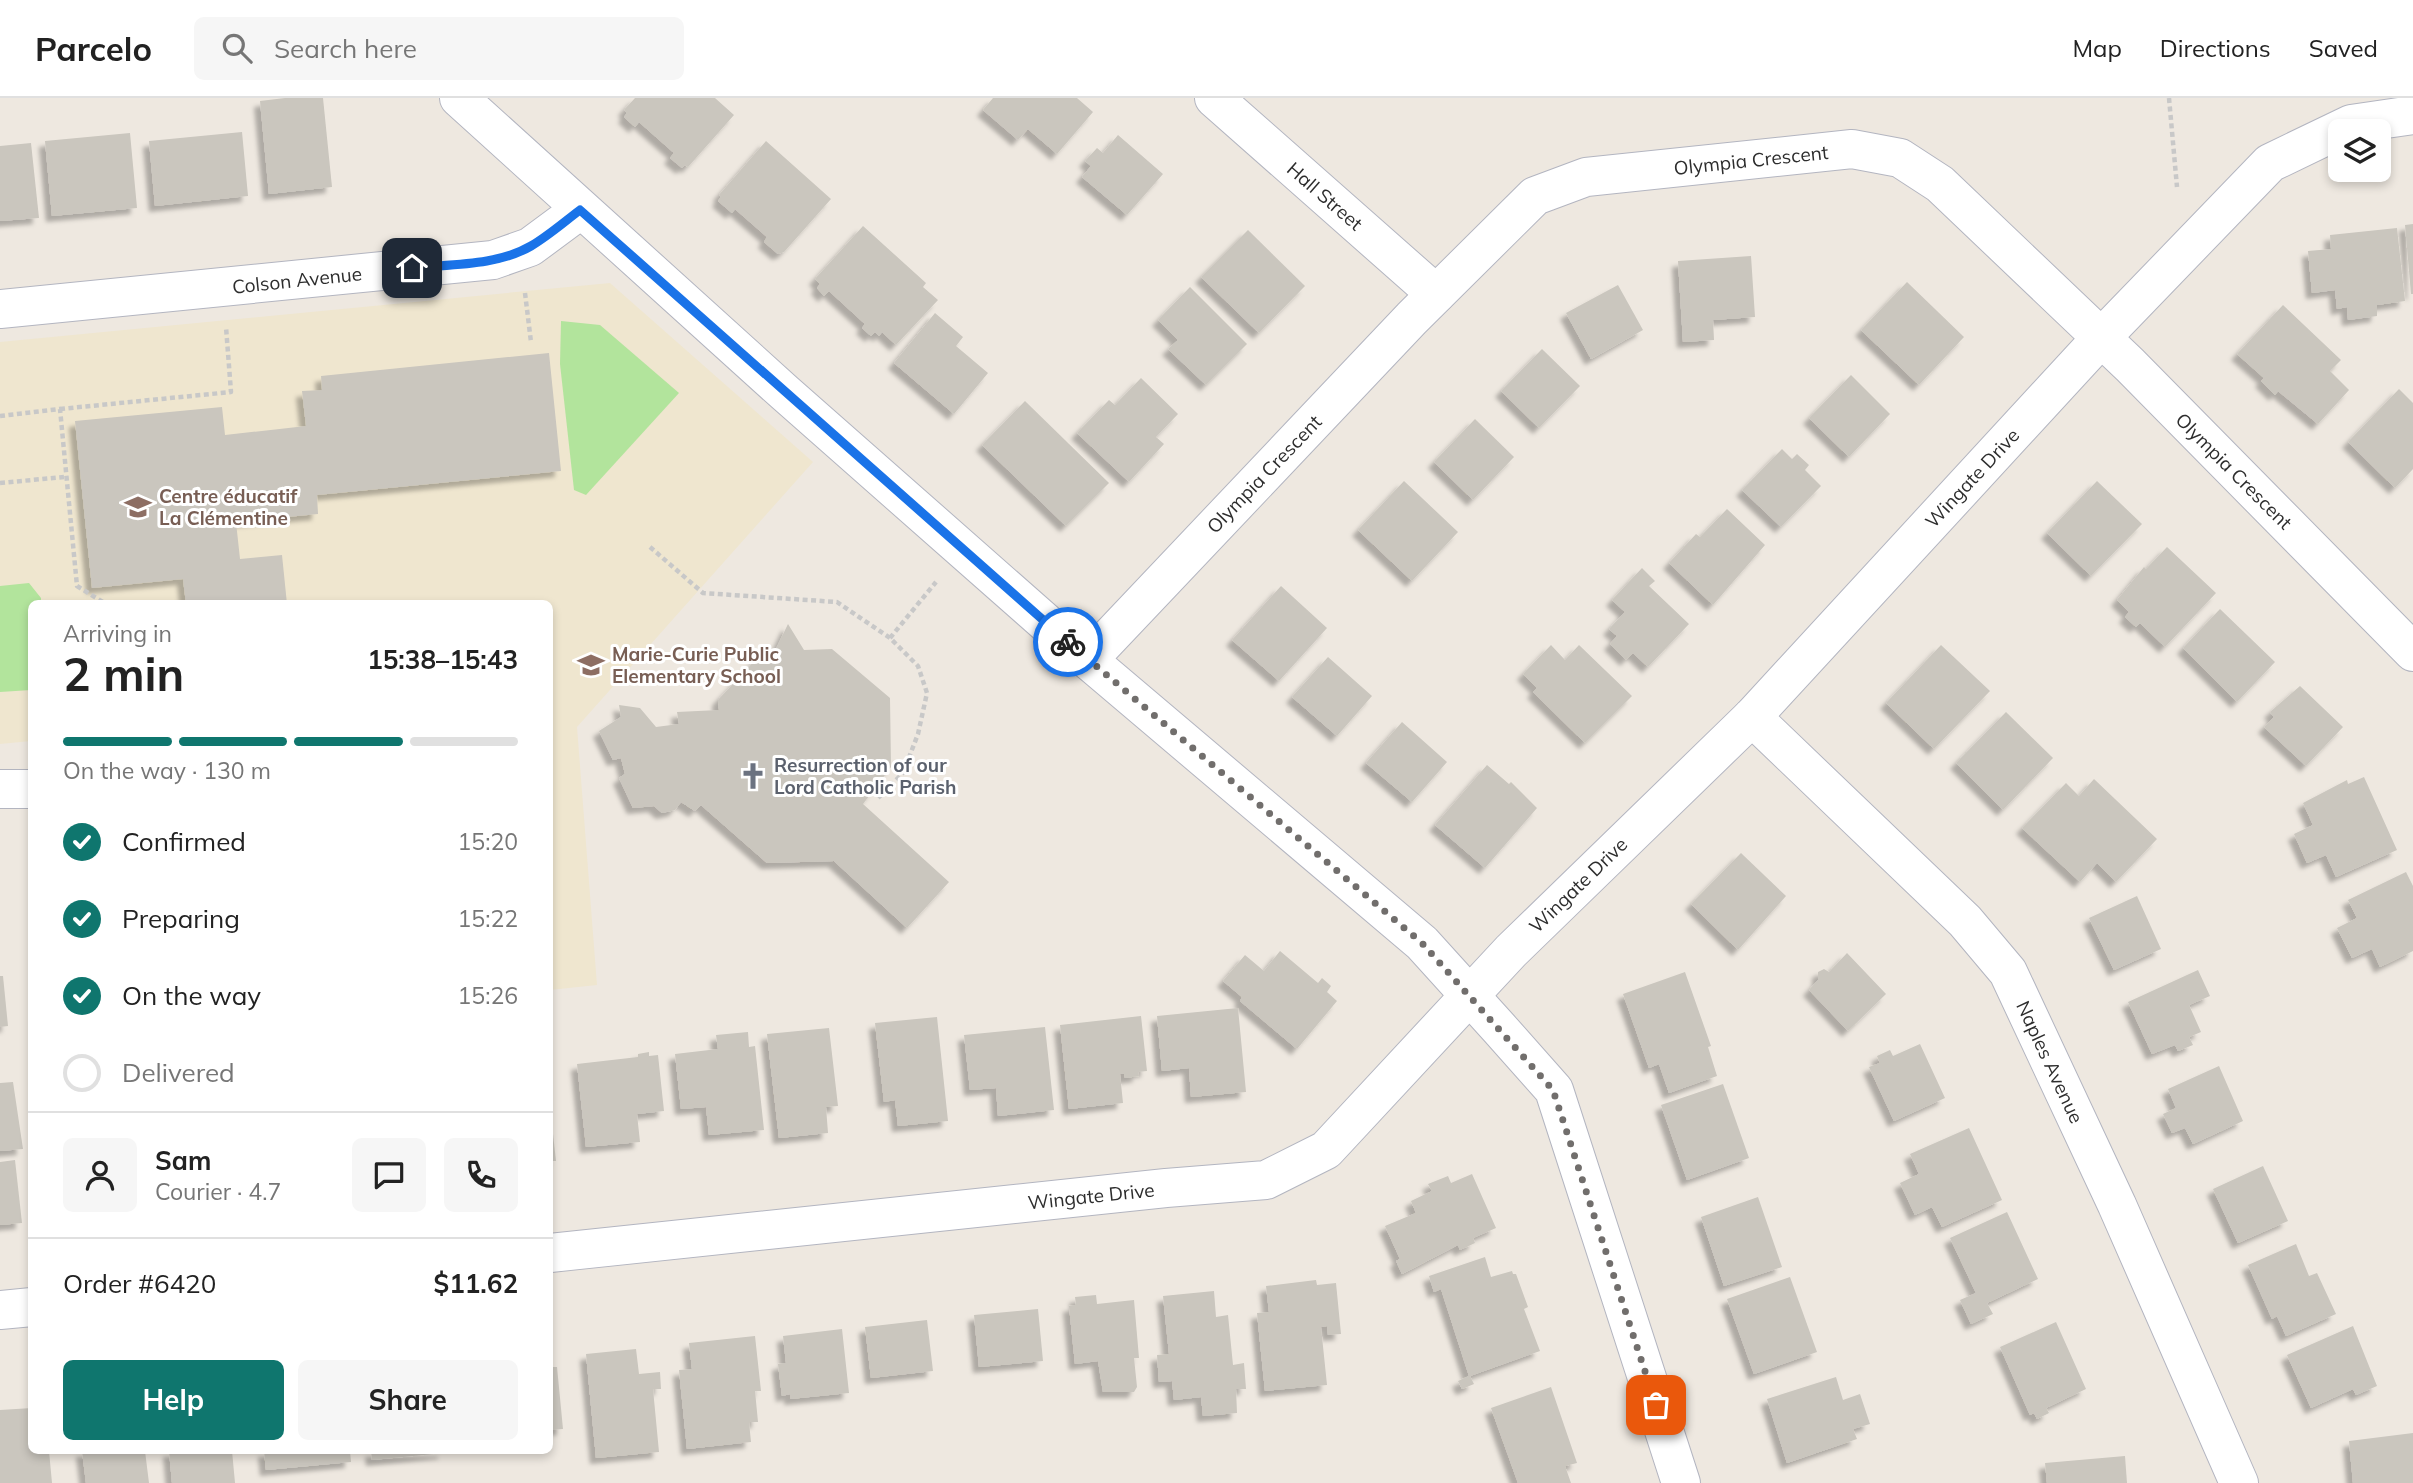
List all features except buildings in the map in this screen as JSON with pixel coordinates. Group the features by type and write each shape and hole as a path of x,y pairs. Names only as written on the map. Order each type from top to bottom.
{"street":[{"path":"459,98 580,210 1088,660 1422,943 1470,995 1553,1090 1681,1483"},
{"name":"Hall Street","path":"1214,98 1436,294"},
{"name":"Wingate Drive","path":"553,1253 1166,1188 1266,1180 1326,1150 1470,995 1752,717 2102,337 2270,163 2351,124 2413,115"},
{"name":"Olympia Crescent","path":"1088,660 1436,294 1535,196 1586,177 1852,149 1900,158 1940,184 2102,337 2413,652"},
{"name":"Colson Avenue","path":"0,309 493,260 530,247 580,210"},
{"name":"Naples Avenue","path":"1752,717 1965,921 2008,972 2117,1205 2239,1483"},
{"path":"0,789 28,789"},
{"path":"0,1310 28,1307"}],"path":[{"path":"2169,98 2177,187"},
{"path":"0,416 232,392 229,352"},
{"path":"60,409 64,477 77,586 100,600"},
{"path":"0,483 64,477"},
{"path":"650,547 703,593 837,603 890,638 918,666 927,693 918,734 903,773 876,800"},
{"path":"890,638 962,549"}],"shaded area":[{"name":"Marie-Curie Public Elementary School","path":"610,283 813,462 577,727 597,985 553,990 553,600 28,600 28,741 0,744 0,342"}],"green space":[{"path":"561,321 600,325 679,393 586,495 574,490 560,364"},
{"path":"29,583 41,598 28,600 28,690 0,692 0,586"}],"way so far":[{"path":"1068,642 1422,943 1553,1090 1656,1405"}],"place":[{"name":"Centre éducatif La Clémentine","path":"138,507"},
{"name":"Marie-Curie Public Elementary School","path":"591,665"},
{"name":"Resurrection of our Lord Catholic Parish","path":"753,776"}],"route":[{"path":"412,268 493,260 511,254 530,247 580,210 1068,642"}]}
